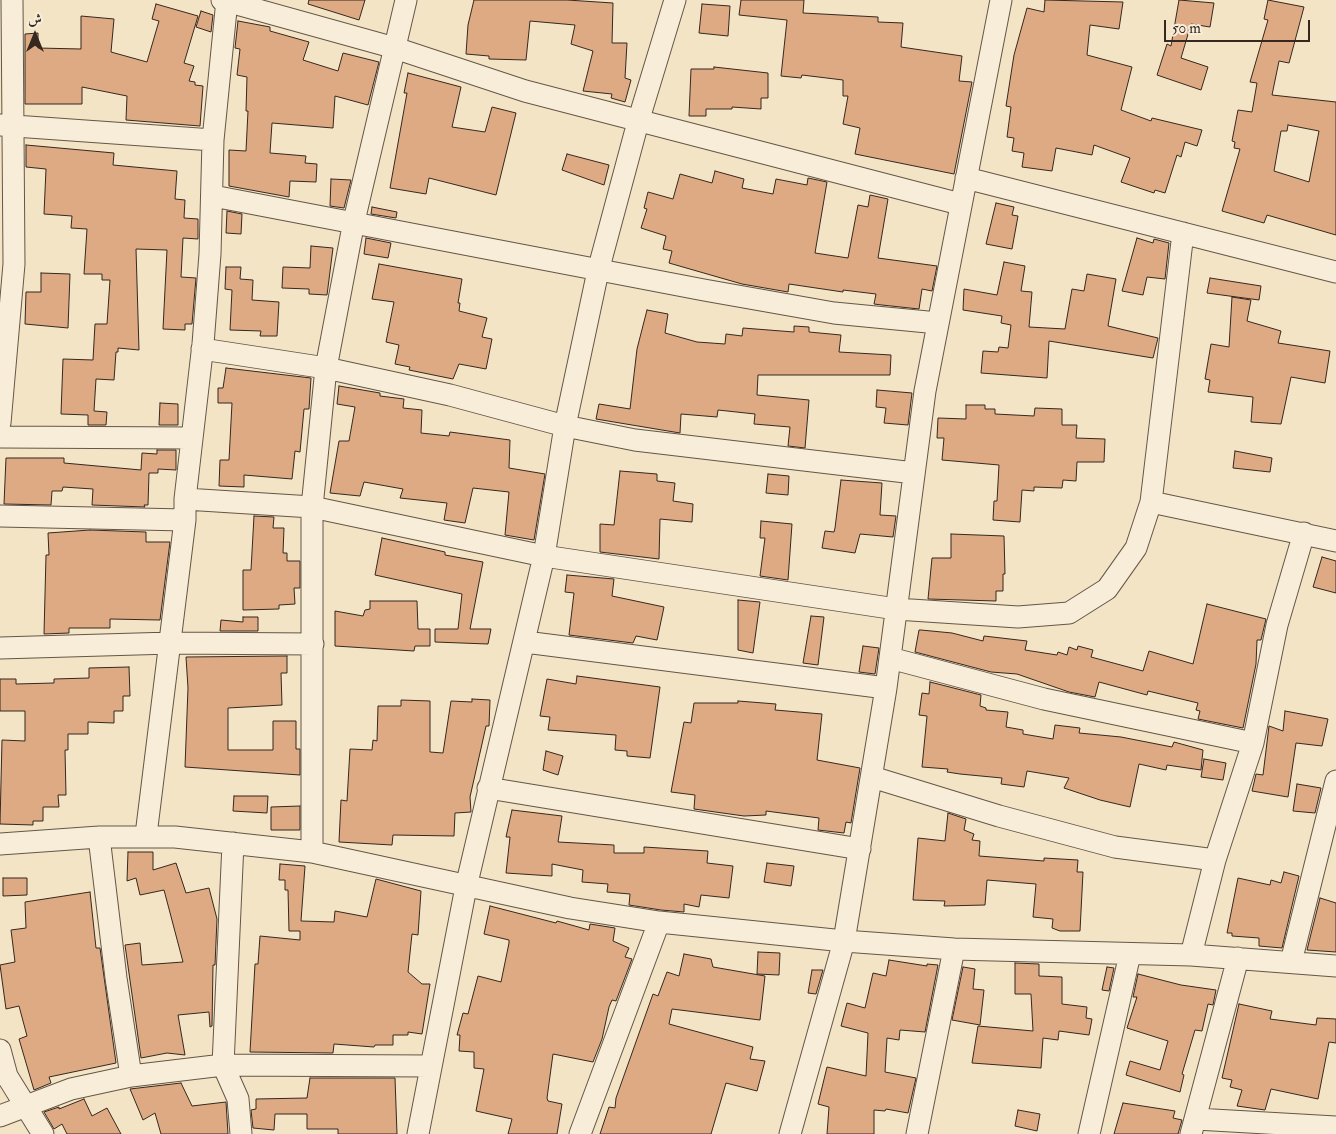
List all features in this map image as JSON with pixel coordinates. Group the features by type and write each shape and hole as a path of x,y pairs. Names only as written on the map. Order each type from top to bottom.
{"street":[{"path":"0,423 7,265 6,124 12,0"},
{"path":"146,835 171,643 202,349 213,196 213,140 225,0 395,48 525,91 638,122 960,204"},
{"path":"312,852 312,507 326,368 354,221 406,0"},
{"path":"418,1134 466,887 544,556 565,426 598,271 638,122 675,0"},
{"path":"790,1134 844,941 886,688 925,391 1001,0"},
{"path":"6,124 213,140"},
{"path":"966,178 1336,272"},
{"path":"213,196 354,221 598,271 834,313 938,323"},
{"path":"185,499 312,507 544,556 896,609 1018,617 1069,613 1107,589 1136,548 1151,502 1183,233"},
{"path":"202,349 326,368 450,395 565,426 644,441 914,473"},
{"path":"0,437 192,438"},
{"path":"1151,502 1336,541"},
{"path":"0,516 185,520"},
{"path":"1191,956 1215,860 1253,743 1277,625 1304,533"},
{"path":"524,642 886,688"},
{"path":"0,648 171,643 313,644"},
{"path":"890,658 1044,699 1253,743"},
{"path":"872,778 1077,837 1161,855 1215,860"},
{"path":"1291,962 1336,781"},
{"path":"488,788 860,849"},
{"path":"0,844 100,836 146,835 312,852 466,887 570,908 659,922 844,941 954,949 1238,958 1336,966"},
{"path":"100,836 116,978 131,1076"},
{"path":"233,843 222,1065 238,1098 241,1134"},
{"path":"580,1134 659,922"},
{"path":"917,1134 954,949"},
{"path":"1089,1134 1130,954"},
{"path":"1238,958 1194,1126 1336,1126"},
{"path":"0,1050 7,1076 43,1134"},
{"path":"0,1116 71,1089 131,1076 222,1065 431,1066"}],"building":[{"path":"309,0 365,0 359,20 308,4"},
{"path":"474,0 567,0 613,3 612,43 627,43 625,78 631,80 625,102 611,98 612,94 583,91 593,51 571,44 575,25 530,21 526,60 489,59 489,56 466,54 468,25"},
{"path":"741,0 804,0 803,13 878,17 878,22 903,23 901,47 962,56 959,81 972,82 954,174 855,154 860,128 843,124 848,96 843,96 843,80 802,75 801,78 781,76 787,20 739,15"},
{"path":"1045,0 1123,2 1119,29 1090,25 1087,55 1132,67 1121,110 1151,121 1152,118 1202,130 1197,146 1185,142 1181,157 1177,155 1165,193 1155,190 1154,193 1121,182 1130,158 1094,145 1092,155 1056,148 1052,171 1022,167 1024,153 1012,151 1014,138 1007,137 1011,107 1006,106 1014,55 1027,8 1044,12"},
{"path":"1179,0 1214,3 1210,27 1191,24 1181,58 1208,67 1201,90 1157,75 1167,44 1171,46"},
{"path":"1268,0 1304,7 1289,63 1279,61 1272,95 1336,102 1336,235 1267,215 1264,223 1222,211 1240,149 1234,148 1235,142 1232,141 1238,110 1252,112 1257,83 1250,82 1268,20 1264,19","holes":["1288,125 1319,131 1309,182 1274,171 1281,131 1287,131"]},
{"path":"156,4 198,16 184,63 194,66 189,81 195,82 195,85 203,86 200,126 126,120 127,96 82,87 82,104 25,104 25,34 38,33 38,48 81,49 81,16 114,19 111,52 147,62 159,21 152,19"},
{"path":"702,4 730,6 728,36 699,33"},
{"path":"201,11 213,15 211,32 196,27"},
{"path":"238,21 270,27 270,31 309,42 303,60 338,71 343,53 379,62 368,105 335,96 333,128 272,123 270,153 306,156 305,163 317,164 316,182 290,181 289,197 229,186 229,150 246,151 247,77 237,75 240,49 235,48"},
{"path":"714,67 768,73 768,98 761,98 761,109 732,107 732,109 706,109 706,116 689,116 691,69 714,69"},
{"path":"408,73 461,87 452,127 485,132 492,107 516,113 496,195 429,178 426,194 390,188 407,93 404,93"},
{"path":"26,145 114,153 113,165 177,171 175,199 185,200 184,218 198,219 198,239 183,238 181,277 196,278 192,324 185,324 185,330 163,329 167,250 136,249 139,350 118,348 114,380 96,379 94,411 107,412 106,425 88,425 88,415 61,414 63,359 93,360 95,324 107,324 110,280 102,280 102,274 84,274 87,229 71,228 72,216 44,214 46,169 26,167"},
{"path":"567,154 609,165 604,185 562,170"},
{"path":"715,171 744,179 742,188 773,194 776,179 807,185 808,178 827,182 815,253 848,258 858,205 868,207 870,195 888,199 878,258 937,266 932,291 922,289 919,309 874,304 876,294 843,290 843,292 789,284 788,292 742,284 669,263 672,251 663,249 666,236 641,228 647,209 644,208 648,192 673,199 680,174 712,183"},
{"path":"331,179 351,180 344,208 330,206"},
{"path":"996,203 1014,207 1012,215 1018,216 1012,249 986,244"},
{"path":"372,207 397,212 396,218 371,214"},
{"path":"227,211 242,214 241,234 226,233"},
{"path":"366,238 391,243 388,258 364,254"},
{"path":"1137,238 1153,243 1154,239 1169,243 1165,279 1147,277 1143,295 1122,291"},
{"path":"311,246 333,248 327,295 309,294 309,289 282,288 283,267 310,268"},
{"path":"1004,262 1025,266 1021,291 1032,292 1029,327 1065,329 1072,289 1084,291 1087,274 1116,279 1108,326 1158,338 1153,358 1049,341 1047,378 981,373 983,351 998,352 999,347 1008,348 1011,325 1001,323 1002,316 963,310 964,289 997,295"},
{"path":"379,264 462,279 458,303 460,303 459,311 487,318 482,337 492,339 486,369 459,364 453,379 409,370 410,367 395,364 399,345 386,342 394,302 372,299"},
{"path":"226,267 241,267 240,279 253,280 252,300 279,302 277,336 260,336 261,331 230,330 232,290 225,289"},
{"path":"41,273 70,274 68,328 25,324 26,292 41,292"},
{"path":"1210,278 1261,286 1259,300 1207,293"},
{"path":"1232,297 1251,300 1247,321 1281,331 1278,343 1330,351 1325,383 1291,377 1281,424 1251,422 1253,397 1208,392 1210,380 1205,379 1211,344 1229,347"},
{"path":"647,310 668,314 665,333 697,342 725,344 726,334 742,336 743,328 794,332 794,326 809,327 809,332 841,335 839,352 891,355 890,375 758,375 757,395 809,400 805,448 788,446 790,427 754,424 755,414 718,410 717,417 681,414 680,433 596,419 599,404 630,409 637,349"},
{"path":"226,368 311,378 309,409 304,409 300,452 295,451 292,479 244,475 244,487 219,486 220,460 229,460 232,403 218,403 218,388 223,388"},
{"path":"339,386 380,393 380,396 404,399 403,408 422,410 421,433 449,436 450,432 510,440 509,468 545,474 534,540 505,535 509,492 473,488 465,523 444,520 447,503 400,498 403,489 364,482 360,496 330,493 339,441 349,441 355,407 337,404"},
{"path":"877,390 912,393 908,425 884,423 886,408 876,407"},
{"path":"160,403 178,404 178,425 159,425"},
{"path":"966,405 985,405 985,409 995,409 995,414 1034,416 1035,408 1062,409 1062,425 1077,425 1076,438 1105,439 1104,462 1077,462 1076,481 1063,480 1062,488 1034,487 1034,491 1022,490 1020,522 993,520 994,501 997,501 999,465 942,460 944,438 937,438 938,418 966,419"},
{"path":"157,450 176,450 176,470 158,469 158,473 149,473 148,505 144,505 145,507 92,505 93,489 63,487 62,491 52,491 51,505 4,504 6,458 64,458 64,463 141,470 142,453 157,454"},
{"path":"1235,451 1272,458 1270,472 1233,468"},
{"path":"620,471 657,474 657,481 675,483 673,501 693,504 692,522 660,519 659,559 600,552 600,524 614,525"},
{"path":"768,474 789,476 788,495 766,493"},
{"path":"841,480 882,483 880,515 896,516 893,537 860,534 855,553 822,548 825,531 834,532"},
{"path":"254,516 274,517 273,528 284,528 283,553 287,553 287,561 300,561 300,588 294,588 295,604 279,605 279,609 243,610 243,570 251,570"},
{"path":"761,521 792,524 788,580 760,576 765,538 760,538"},
{"path":"90,530 146,532 146,542 170,542 160,620 110,619 110,628 69,628 69,633 44,634 46,555 49,555 48,533"},
{"path":"951,534 1004,536 1005,574 1003,574 1003,591 996,591 996,601 928,599 932,558 951,558"},
{"path":"382,538 445,552 445,555 483,562 470,629 491,629 488,644 435,642 435,629 458,629 462,594 375,575"},
{"path":"1322,557 1336,561 1336,593 1313,587"},
{"path":"567,575 614,579 612,596 664,607 657,640 636,636 633,643 569,635 574,593 565,592"},
{"path":"738,600 760,602 753,653 738,650"},
{"path":"370,601 417,601 418,629 430,629 430,646 415,646 414,651 335,646 335,611 363,616 365,610 370,609"},
{"path":"1207,604 1266,619 1261,640 1257,640 1256,664 1243,728 1198,719 1200,711 1196,710 1198,703 1148,691 1147,695 1099,682 1095,697 1069,692 1017,674 991,672 915,652 919,630 921,630 952,633 983,641 984,636 1027,641 1025,650 1057,655 1058,652 1067,655 1069,647 1077,650 1078,646 1093,650 1091,657 1143,671 1149,651 1193,664"},
{"path":"811,616 824,617 818,665 803,663"},
{"path":"243,617 258,617 258,631 220,631 221,620 243,622"},
{"path":"863,646 879,648 875,674 859,672"},
{"path":"287,656 287,673 281,673 282,705 228,708 228,750 273,750 273,721 296,721 296,749 300,749 300,775 185,767 188,688 186,657"},
{"path":"129,667 130,696 123,696 123,711 114,711 114,723 88,722 88,734 68,734 68,750 65,750 66,795 58,795 59,807 43,807 43,821 33,821 33,825 0,824 2,740 25,741 25,711 0,711 0,679 16,679 16,684 54,683 54,679 89,678 89,668"},
{"path":"577,676 660,687 650,758 627,756 627,751 615,750 616,735 548,730 550,717 540,716 547,679 576,684"},
{"path":"930,682 981,695 980,706 986,708 986,710 1008,712 1006,727 1023,730 1023,734 1053,739 1055,725 1080,728 1079,733 1121,737 1172,747 1174,742 1203,750 1201,770 1167,765 1166,770 1139,764 1130,807 1100,800 1064,788 1069,778 1027,771 1024,787 1001,784 1002,778 960,774 947,772 948,769 922,767 927,716 919,715 922,693 929,694"},
{"path":"472,699 490,700 489,726 486,726 470,797 471,812 455,813 454,836 393,835 392,845 339,842 341,800 347,801 350,749 372,750 373,740 377,741 378,706 401,706 401,700 430,701 430,752 443,753 451,701 472,702"},
{"path":"738,701 776,704 775,710 822,714 817,760 860,768 851,823 846,822 844,833 818,830 819,818 766,811 766,815 744,816 694,809 695,795 671,792 684,722 691,723 694,703 738,703"},
{"path":"1285,711 1328,719 1322,746 1296,743 1288,797 1252,791 1256,774 1263,775 1269,726 1283,731"},
{"path":"546,751 563,756 558,775 543,770"},
{"path":"1204,759 1226,763 1223,780 1201,777"},
{"path":"1297,784 1321,788 1315,813 1293,811"},
{"path":"234,796 268,796 267,813 233,811"},
{"path":"300,806 300,830 271,830 271,807"},
{"path":"512,810 562,816 558,842 614,845 614,853 644,853 644,847 708,851 707,863 733,866 729,898 701,895 699,907 684,904 684,912 661,910 629,905 630,894 607,892 608,884 582,882 583,870 552,864 552,876 506,873 510,837 506,837"},
{"path":"948,813 966,819 964,830 974,834 972,840 980,841 979,856 1044,861 1044,858 1078,860 1077,872 1083,872 1080,931 1060,931 1052,928 1053,919 1033,917 1036,884 987,880 985,905 944,906 945,901 913,900 918,838 945,841"},
{"path":"128,852 153,852 153,870 176,863 186,893 209,888 217,919 215,965 213,965 212,1026 210,1027 209,1012 178,1015 185,1055 167,1053 141,1058 125,945 140,943 142,965 183,962 164,890 140,895 136,878 127,881"},
{"path":"767,863 794,866 791,886 764,882"},
{"path":"280,864 305,866 301,921 334,922 335,911 367,917 376,879 421,891 418,935 412,934 408,972 422,984 430,984 422,1034 408,1032 408,1035 393,1035 393,1045 375,1045 374,1047 334,1044 333,1053 250,1052 255,964 258,964 260,936 300,940 300,931 289,931 288,890 285,890 285,880 279,880"},
{"path":"1284,872 1299,876 1282,948 1259,946 1259,938 1232,936 1232,933 1227,933 1238,878 1270,885 1271,880 1281,883"},
{"path":"3,878 27,878 27,895 3,896"},
{"path":"90,892 96,948 100,948 116,1063 49,1077 51,1083 34,1090 19,1039 27,1036 19,1006 6,1009 0,965 15,962 11,930 26,928 25,902"},
{"path":"1320,898 1336,903 1336,952 1307,950"},
{"path":"490,906 589,930 590,924 615,928 613,941 629,948 625,957 632,959 616,1001 612,1000 609,1007 602,1039 593,1062 553,1054 547,1098 548,1101 562,1104 557,1134 508,1134 512,1119 476,1111 484,1069 474,1068 474,1052 459,1051 460,1035 457,1035 463,1013 468,1014 478,976 501,982 509,940 484,934"},
{"path":"758,952 780,953 779,975 757,974"},
{"path":"684,954 711,959 713,967 765,976 760,1020 672,1009 669,1024 753,1047 750,1059 765,1061 757,1091 726,1083 711,1134 600,1134 609,1107 615,1108 616,1098 653,994 658,996 667,972 679,976"},
{"path":"889,960 927,966 927,964 938,965 925,1032 900,1030 899,1040 887,1038 885,1072 916,1078 908,1113 886,1109 885,1111 874,1110 874,1134 827,1134 829,1107 818,1104 827,1067 866,1076 868,1033 841,1026 847,1003 865,1008 873,973 886,976"},
{"path":"1015,963 1039,964 1039,976 1062,977 1062,1004 1087,1007 1086,1018 1092,1019 1089,1035 1059,1031 1058,1040 1043,1038 1041,1068 972,1063 978,1026 1033,1031 1031,994 1015,994"},
{"path":"963,967 975,969 973,989 984,990 980,1025 952,1020"},
{"path":"1107,967 1114,968 1109,991 1102,990"},
{"path":"812,970 823,970 816,994 808,993"},
{"path":"1138,974 1181,985 1216,990 1213,1005 1208,1004 1202,1031 1195,1030 1182,1074 1184,1075 1180,1092 1126,1075 1130,1061 1160,1070 1168,1041 1127,1028 1137,997 1133,997"},
{"path":"1239,1004 1272,1011 1270,1019 1316,1025 1317,1018 1336,1019 1336,1043 1329,1042 1318,1099 1271,1089 1265,1110 1237,1106 1242,1090 1230,1087 1232,1080 1222,1078"},
{"path":"310,1078 395,1078 397,1134 338,1134 338,1129 307,1129 307,1114 275,1114 274,1130 253,1128 251,1110 256,1109 256,1099 307,1098"},
{"path":"181,1083 192,1106 226,1102 228,1134 161,1134 155,1113 143,1120 130,1089"},
{"path":"84,1099 92,1116 107,1108 121,1134 67,1134 62,1124 54,1129 44,1112 59,1107 59,1109"},
{"path":"1123,1103 1175,1111 1173,1118 1182,1120 1178,1134 1114,1134"},
{"path":"1018,1110 1040,1114 1037,1131 1015,1126"}]}
